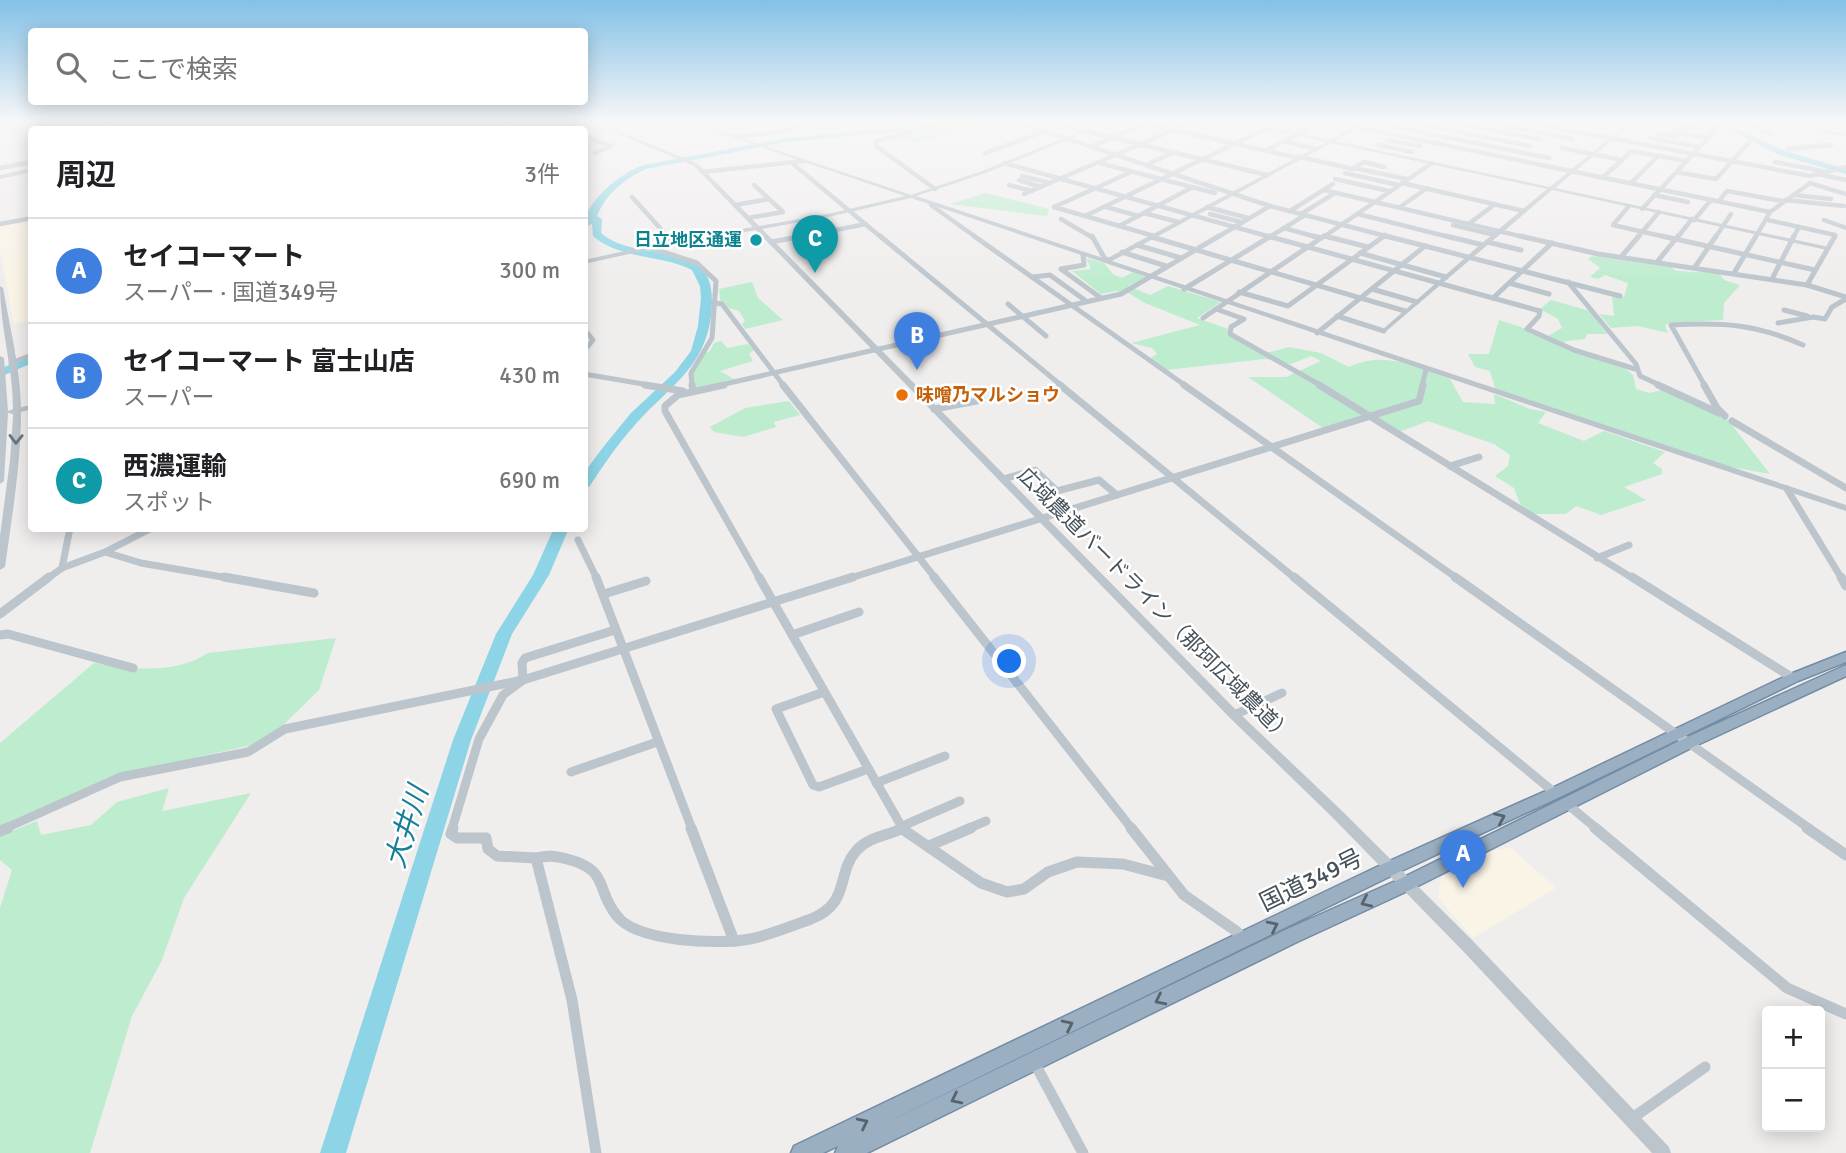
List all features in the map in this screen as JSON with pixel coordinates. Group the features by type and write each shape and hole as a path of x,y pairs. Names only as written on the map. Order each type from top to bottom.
{"highway":[{"name":"国道349号","path":"802,1153 984,1063 1249,947 1406,884 1560,798 1793,678 1846,657"},
{"name":"国道349号","path":"1681,738 1846,670"},
{"name":"国道349号","path":"845,1153 1034,1062 1391,868 1560,798"}],"street":[{"name":"広域農道バードライン（那珂広域農道）","path":"706,176 1234,715 1391,868 1663,1153"},
{"path":"808,176 1787,988 1846,1014"},
{"path":"847,176 1846,508"},
{"path":"916,176 935,189"},
{"path":"752,222 849,210 909,197 970,176"},
{"path":"1049,176 1540,311 1527,329 1574,350 1635,369 1640,376 1725,416 1717,408 1671,325 1720,321 1769,329 1802,345"},
{"path":"1024,194 1068,176"},
{"path":"1123,176 1054,207 1405,311"},
{"path":"1148,176 1620,296"},
{"path":"1085,216 1169,176"},
{"path":"1179,176 1230,195"},
{"path":"1108,261 1266,176"},
{"path":"1340,176 1335,179 1389,191"},
{"path":"1363,176 1402,182 1524,211"},
{"path":"1385,176 1402,182"},
{"path":"1203,318 1412,176"},
{"path":"1491,176 1827,248"},
{"path":"1338,316 1384,331 1485,243 1569,176"},
{"path":"1596,176 1770,212"},
{"path":"1631,183 1638,176"},
{"path":"1642,209 1672,176"},
{"path":"1698,176 1716,179 1719,176"},
{"path":"1811,176 1805,178 1810,183 1846,194"},
{"path":"1826,176 1846,180"},
{"path":"1041,187 1021,178 1050,183"},
{"path":"1119,226 1201,183"},
{"path":"1734,274 1768,220 1770,212 1810,183"},
{"path":"1009,184 1032,191"},
{"path":"1290,211 1333,184"},
{"path":"588,261 673,242 783,212 754,185"},
{"path":"1400,207 1427,188"},
{"path":"1324,190 1470,223 1497,233"},
{"path":"1719,201 1727,191 1812,208"},
{"path":"1184,289 1335,193"},
{"path":"1357,193 1375,202 1497,233 1620,257 1807,285 1846,298"},
{"path":"1654,195 1688,202"},
{"path":"1793,195 1831,199"},
{"path":"632,197 673,242"},
{"path":"1751,208 1761,197"},
{"path":"735,205 769,199"},
{"path":"1657,262 1711,200"},
{"path":"1781,202 1844,206"},
{"path":"1470,223 1495,204"},
{"path":"931,205 1846,855"},
{"path":"1107,206 1178,222"},
{"path":"1168,876 1105,860 1064,865 1049,872 1021,893 1003,892 976,880 931,845 902,829 665,411 672,399 693,391 1121,294 1270,206"},
{"path":"1629,206 1613,225 1815,270"},
{"path":"1695,267 1722,226 1741,206"},
{"path":"1207,207 1248,218"},
{"path":"1199,211 1241,222"},
{"path":"1620,257 1659,212"},
{"path":"1358,214 1521,250"},
{"path":"0,224 28,219"},
{"path":"1061,219 1092,236 1108,261"},
{"path":"1768,220 1835,235 1807,285"},
{"path":"1824,220 1846,228"},
{"path":"771,242 866,225"},
{"path":"1772,279 1800,227"},
{"path":"1283,228 1368,247"},
{"path":"1240,292 1288,306 1385,235"},
{"path":"799,236 814,249"},
{"path":"1493,298 1552,243"},
{"path":"1137,244 1181,258"},
{"path":"1317,333 1425,246"},
{"path":"648,247 697,263 716,282 712,338 691,373 693,391"},
{"path":"1122,252 1166,266"},
{"path":"1360,253 1446,277"},
{"path":"1083,255 1084,265 1068,266 1061,270 1101,298"},
{"path":"1032,277 1050,275 1086,301"},
{"path":"1567,282 1636,364 1635,369"},
{"path":"1509,284 1549,294"},
{"path":"0,288 17,410 16,452 0,567"},
{"path":"1372,289 1417,302"},
{"path":"1784,310 1825,319 1832,307 1846,298"},
{"path":"713,303 722,304 1168,876 1184,895 1236,931 1249,947"},
{"path":"1008,304 1046,336"},
{"path":"1216,309 1244,319 1231,327 1230,334 1370,416 1793,678"},
{"path":"1778,323 1814,317"},
{"path":"12,367 28,357"},
{"path":"0,358 0,481"},
{"path":"0,831 120,777 248,752 285,729 523,680 1419,401 1426,369"},
{"path":"588,375 674,391 693,391"},
{"path":"934,409 982,400"},
{"path":"2,414 28,408"},
{"path":"1732,421 1846,488"},
{"path":"1450,466 1479,457"},
{"path":"1003,479 1035,470 1057,491 1099,480 1117,495"},
{"path":"1787,489 1846,586"},
{"path":"62,568 69,532"},
{"path":"0,614 62,568 105,552 144,532"},
{"path":"578,540 604,594 657,742 734,941"},
{"path":"1597,558 1629,545"},
{"path":"105,552 141,563 314,593"},
{"path":"604,594 646,580"},
{"path":"792,635 859,612"},
{"path":"523,680 522,663 525,658 615,629"},
{"path":"0,635 8,634 133,668"},
{"path":"523,680 503,695 479,739 452,834 457,838 486,838 488,849 497,856 536,858 550,855 586,864 597,875 617,917 643,934 661,938 734,941 751,939 814,918 834,905 855,852 873,838 902,829 907,824 960,801"},
{"path":"824,692 776,709 813,785 820,787 868,769"},
{"path":"1234,715 1282,693"},
{"path":"571,772 657,742"},
{"path":"876,783 944,756"},
{"path":"931,845 986,821"},
{"path":"536,858 572,1000 596,1153"},
{"path":"1034,1062 1083,1153"},
{"path":"1630,1119 1705,1067"}],"shaded area":[{"path":"28,221 28,321 14,324 0,251 0,226"},
{"path":"1511,848 1556,888 1473,938 1438,898 1441,877 1491,851"}],"green space":[{"path":"986,193 1049,209 1047,216 950,204"},
{"path":"1592,256 1672,267 1679,271 1719,273 1724,280 1740,285 1724,303 1723,320 1668,323 1665,326 1668,333 1638,326 1611,328 1599,314 1614,316 1612,295 1624,297 1628,283 1605,275 1598,279 1590,277 1600,268 1588,259"},
{"path":"1086,258 1104,263 1113,274 1122,278 1133,272 1145,277 1128,286 1150,295 1168,286 1221,302 1197,318 1228,329 1227,335 1259,351 1271,352 1289,347 1321,353 1349,367 1375,360 1412,365 1450,379 1463,402 1495,404 1494,394 1530,409 1546,412 1538,423 1584,441 1604,431 1665,452 1653,463 1662,469 1662,474 1624,487 1646,500 1601,515 1576,506 1566,514 1530,514 1521,506 1514,488 1495,476 1508,466 1510,455 1494,444 1428,421 1399,432 1372,414 1323,428 1248,377 1286,377 1321,361 1311,356 1291,364 1265,359 1166,370 1149,359 1157,354 1152,348 1131,343 1200,325 1145,303 1128,293 1116,291 1101,294 1072,271 1091,269"},
{"path":"752,282 758,298 783,320 745,329 742,324 745,321 739,311 721,306 719,289"},
{"path":"1551,300 1590,311 1607,334 1587,334 1585,339 1566,341 1562,346 1626,369 1633,375 1636,389 1649,393 1668,389 1720,415 1728,420 1770,474 1720,465 1496,391 1490,371 1475,367 1468,354 1489,354 1499,320 1548,336 1562,328 1558,319 1540,309"},
{"path":"721,341 727,348 748,344 754,350 749,354 753,361 720,371 734,379 695,388 693,373 705,353 710,351 714,343"},
{"path":"789,401 800,415 774,422 776,427 743,437 714,432 710,427 745,408"},
{"path":"336,638 319,690 271,737 248,746 111,776 0,827 0,743 94,663 152,669 181,665 208,653"},
{"path":"169,788 162,811 251,793 184,898 162,960 132,1016 90,1153 0,1153 0,908 12,870 0,860 0,836 37,821 41,835 91,825 117,802"}],"waterway":[{"path":"588,223 600,201 628,176"},
{"name":"大井川","path":"588,478 629,424 692,359 701,340 707,298 702,275 696,268 672,258 629,250 605,241 596,234 597,219 594,219"},
{"path":"0,373 28,360"},
{"name":"大井川","path":"333,1153 462,740 504,634 541,575 560,532"}],"place":[{"name":"日立地区通運","path":"756,240"},
{"name":"西濃運輸","path":"815,273"},
{"name":"セイコーマート 富士山店","path":"917,370"},
{"name":"味噌乃マルショウ","path":"902,395"},
{"name":"セイコーマート","path":"1463,888"}]}
